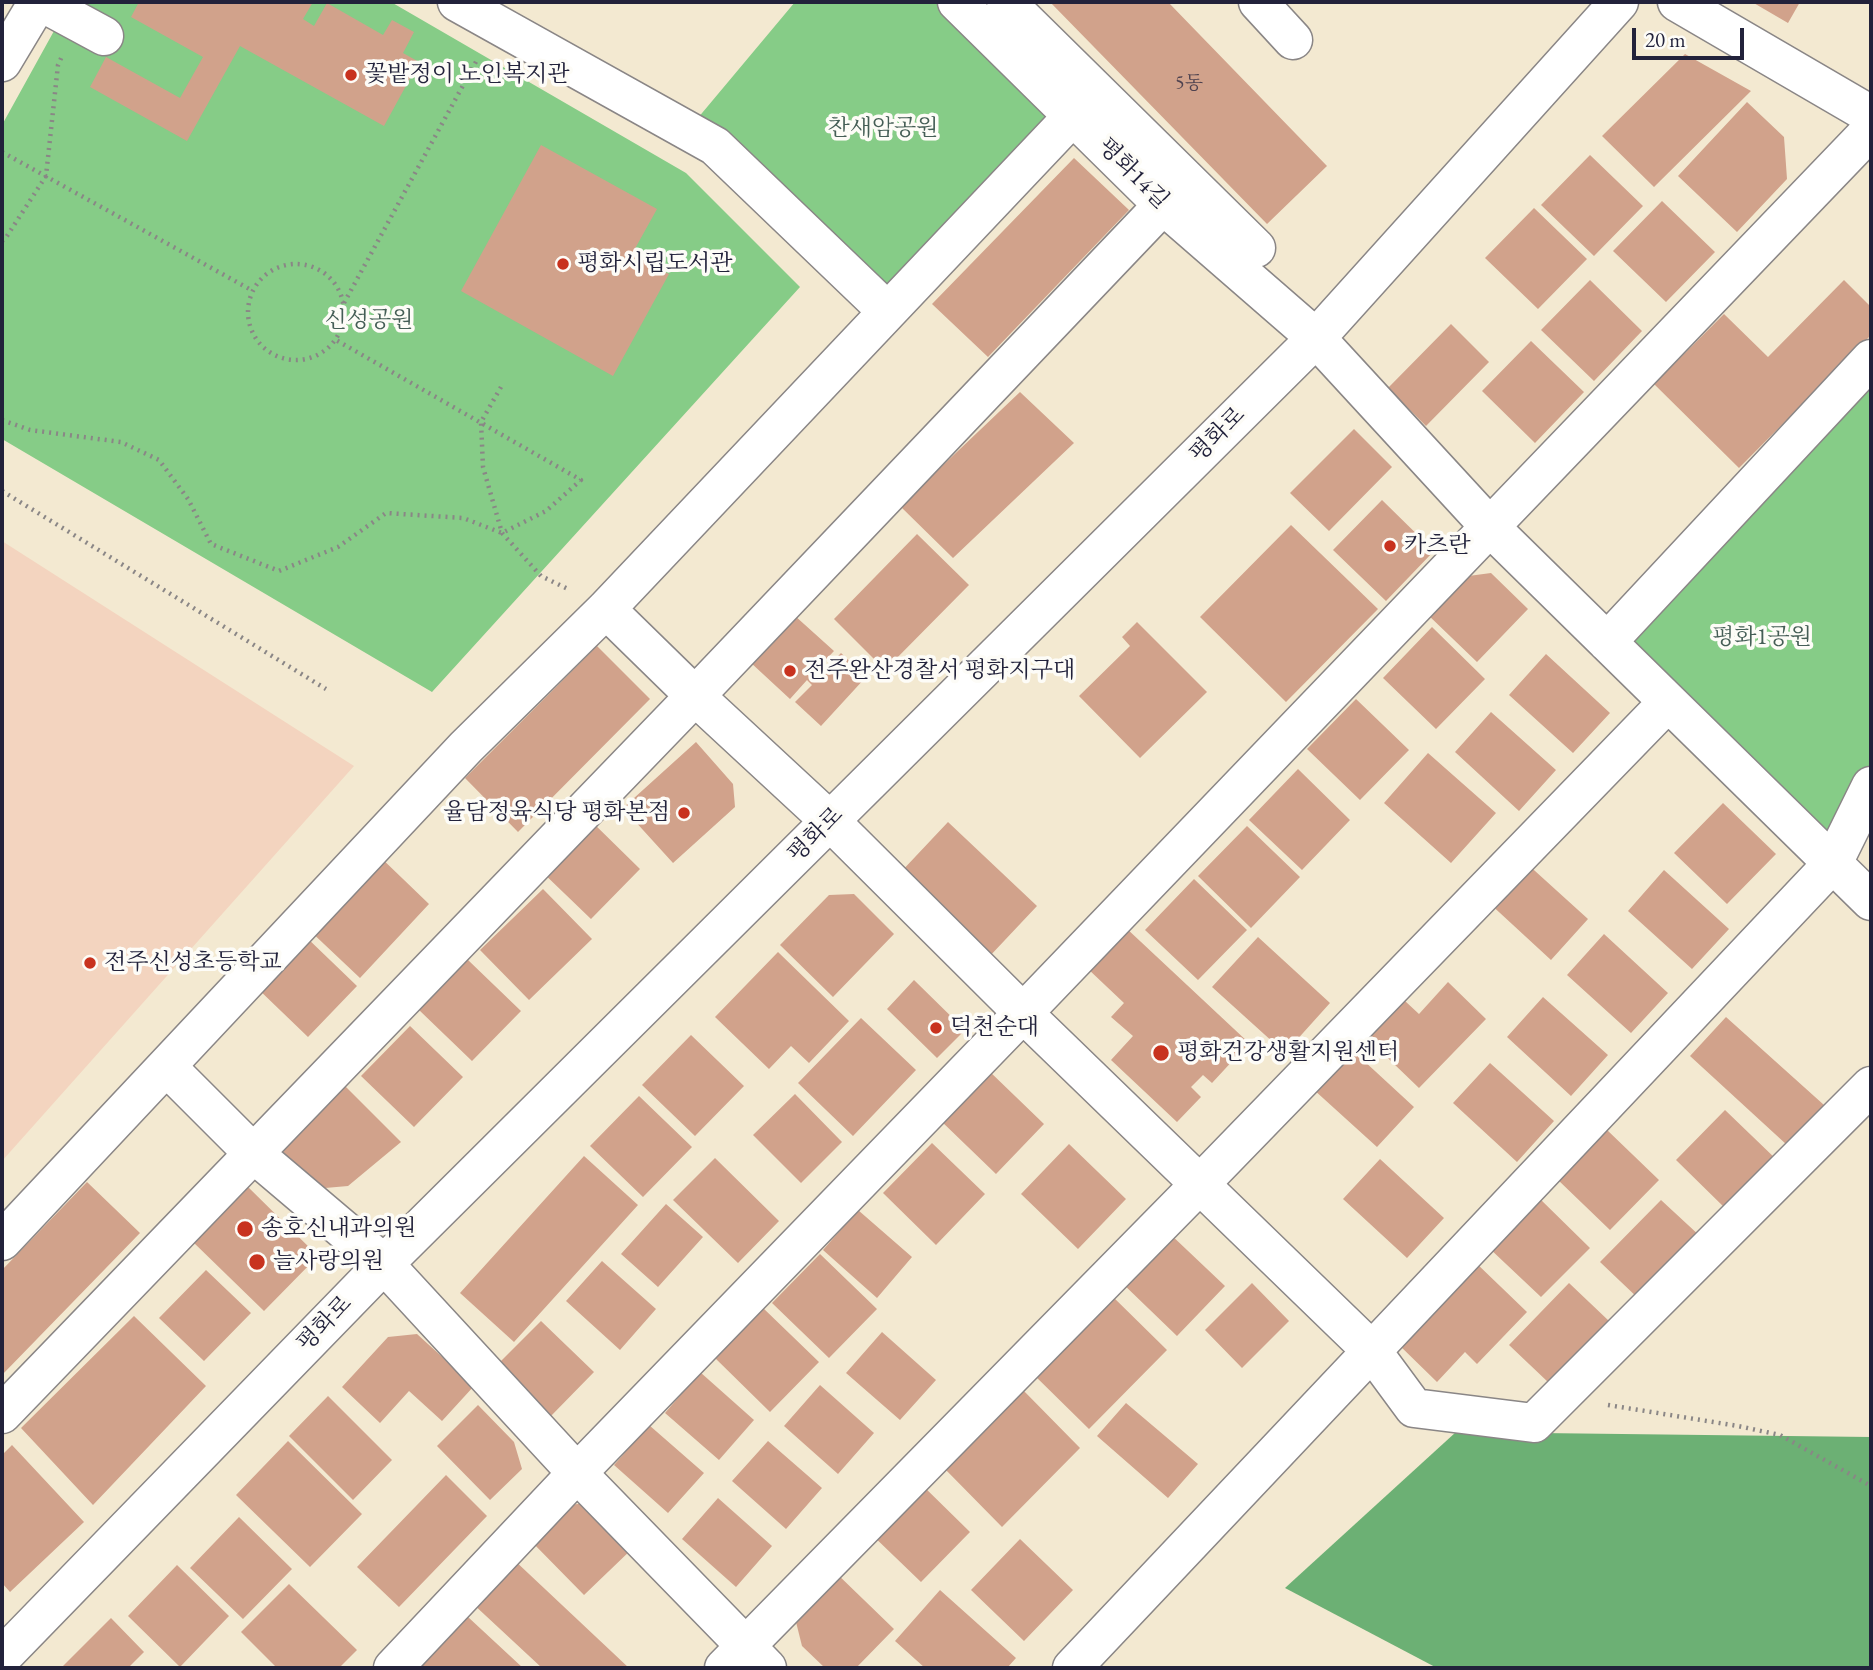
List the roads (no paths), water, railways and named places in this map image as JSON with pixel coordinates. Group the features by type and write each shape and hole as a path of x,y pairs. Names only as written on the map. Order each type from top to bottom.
{"street":[{"path":"2,62 39,2 91,29"},
{"name":"평화14길","path":"957,2 1163,205 1316,338 1490,527 1871,901"},
{"path":"1006,2 1256,248"},
{"path":"1258,2 1293,40"},
{"name":"평화로","path":"2,1657 384,1264 1316,338 1619,2"},
{"path":"1677,2 1871,115"},
{"path":"474,9 715,146 887,311"},
{"path":"2,1241 466,747 606,609 1073,116"},
{"path":"393,1668 577,1473 1871,130"},
{"path":"2,1415 695,696 1163,205"},
{"path":"1607,642 1871,359"},
{"path":"606,609 830,821 1023,1013 1372,1351 1414,1408 1534,1423 1871,1086"},
{"path":"167,1067 253,1153 384,1264 746,1661 1200,1184 1668,702"},
{"path":"1072,1668 1833,863 1871,786"}],"place":[{"name":"꽃밭정이 노인복지관","path":"351,75"},
{"name":"평화시립도서관","path":"563,264"},
{"name":"카츠란","path":"1390,546"},
{"name":"전주완산경찰서 평화지구대","path":"790,671"},
{"name":"율담정육식당 평화본점","path":"684,813"},
{"name":"전주신성초등학교","path":"90,963"},
{"name":"덕천순대","path":"936,1028"},
{"name":"평화건강생활지원센터","path":"1161,1053"},
{"name":"송호신내과의원","path":"245,1229"},
{"name":"늘사랑의원","path":"257,1262"}],"park label":[{"name":"찬새암공원","path":"883,129"},
{"name":"신성공원","path":"369,321"},
{"name":"평화1공원","path":"1762,638"}]}
